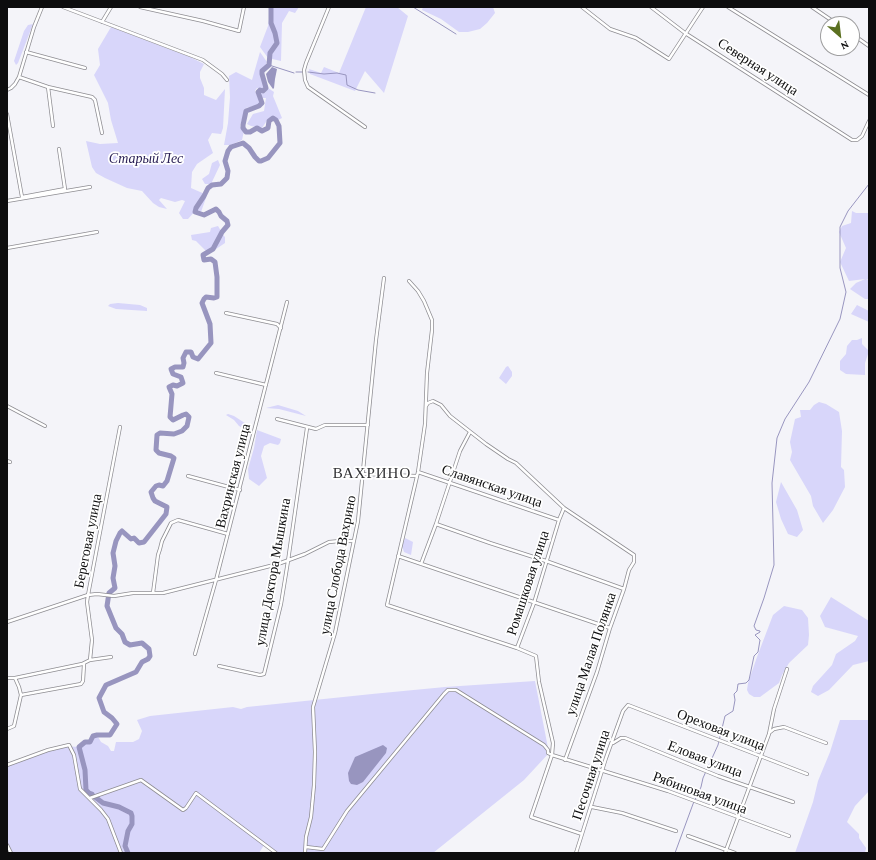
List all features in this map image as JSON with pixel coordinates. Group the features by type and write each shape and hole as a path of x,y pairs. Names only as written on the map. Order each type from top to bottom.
{"street":[{"path":"7,90 15,84 19,77 42,7"},
{"path":"63,7 202,60 228,80"},
{"path":"102,22 111,7"},
{"path":"140,7 203,21 239,31 244,7"},
{"path":"329,7 306,63 304,70 305,80 308,87 365,127"},
{"name":"Северная улица","path":"651,7 685,33 852,140 857,140 862,136 869,121"},
{"path":"584,8 610,29 636,38 669,59 703,7"},
{"path":"728,7 869,96"},
{"path":"812,7 825,16"},
{"path":"860,40 869,46"},
{"path":"26,52 85,68"},
{"path":"19,77 48,87 92,97 95,100 102,133"},
{"path":"48,87 53,126"},
{"path":"7,114 22,197 65,189 59,149"},
{"path":"7,201 90,187"},
{"path":"7,248 97,232"},
{"name":"улица Слобода Вахрино","path":"305,853 306,837 311,817 315,759 313,707 335,633 358,521 384,278"},
{"path":"409,281 424,301 432,320 432,330 427,373 425,424 418,472 387,605 517,648"},
{"name":"Вахринская улица","path":"195,654 240,490 287,302"},
{"path":"226,313 277,324 281,328"},
{"path":"216,373 266,385"},
{"path":"426,407 428,403 434,401 441,405 450,416 470,432 516,463 564,508"},
{"path":"7,406 45,426"},
{"path":"277,419 306,428 316,429 325,425 368,425"},
{"name":"Береговая улица","path":"90,660 92,640 87,602 120,427"},
{"name":"улица Доктора Мышкина","path":"219,666 260,675 264,674 281,604 306,428"},
{"path":"421,564 460,451 470,432"},
{"name":"Славянская улица","path":"418,472 559,520"},
{"path":"364,474 416,476"},
{"path":"188,476 240,490"},
{"name":"Ромашковая улица","path":"564,508 546,560 534,603 517,648 536,656 536,667 541,694 553,743 552,756 531,817 582,834"},
{"name":"улица Малая Полянка","path":"564,508 634,555 634,562 629,570 624,589 565,760"},
{"path":"153,594 158,555 162,540 171,523 178,520 228,534"},
{"path":"436,524 490,543 546,560 624,589"},
{"path":"7,622 88,595 97,594 109,596 133,593 163,593 288,561 329,542 354,542"},
{"path":"398,556 610,628"},
{"path":"7,678 15,678 84,663 90,660 111,657"},
{"path":"21,695 80,684 83,681 84,663"},
{"path":"725,851 769,734 774,709 787,669"},
{"path":"7,729 14,726 21,695 15,678"},
{"path":"306,847 323,849 347,811 448,690 456,690 544,745 548,750 548,753 552,756"},
{"name":"Ореховая улица","path":"628,705 807,774"},
{"name":"Песочная улица","path":"576,853 623,711 628,705"},
{"path":"769,734 774,729 784,727 826,743"},
{"name":"Еловая улица","path":"612,744 621,738 625,738 633,743 685,762 704,771 793,802"},
{"path":"7,765 48,750 69,745 74,755 80,789 108,819 121,853"},
{"name":"Рябиновая улица","path":"552,756 668,791 789,836"},
{"path":"90,798 141,780 183,810 196,793 276,853"},
{"path":"592,807 622,813 676,831"},
{"path":"688,836 725,851 736,853"},
{"path":"7,845 11,853"}],"green space":[{"path":"271,7 299,7 295,13 289,11 282,23 281,61 268,58 260,47 268,26"},
{"path":"366,7 397,7 408,16 384,93 365,71 355,91 310,74 309,69 321,73 324,67 339,73"},
{"path":"423,7 493,7 495,13 480,29 468,32 459,32 441,19 422,10"},
{"path":"33,24 16,65 14,61 24,31 28,25"},
{"name":"Старый Лес","path":"111,27 190,57 204,64 200,72 200,78 204,88 204,95 216,100 225,89 223,128 221,134 212,133 208,140 213,153 197,164 192,172 191,188 207,195 201,212 196,210 188,219 183,219 179,213 185,201 182,200 175,202 161,198 159,200 167,209 159,207 142,191 127,188 105,178 96,173 92,167 86,141 100,144 118,143 111,120 108,103 94,75 100,65 98,49"},
{"path":"260,52 267,62 261,75 263,89 257,88 255,91 260,101 258,105 246,108 245,110 240,126 244,131 242,140 231,145 224,145 228,123 230,97 229,76 236,72 252,80"},
{"path":"268,88 274,92 273,96 282,118 278,120 274,117 268,119 262,128 247,124 253,114 264,111 266,98 261,98 260,93 265,93"},
{"path":"218,160 220,165 211,184 205,184 202,179 209,174 212,163"},
{"path":"852,211 856,213 869,213 869,279 866,279 869,280 869,299 865,299 850,289 856,283 865,279 849,281 840,262 846,248 839,232 842,226 851,223"},
{"path":"218,226 225,237 225,243 216,249 208,253 196,241 192,240 191,235 210,232 211,228"},
{"path":"118,303 140,305 147,308 147,311 116,309 108,306 110,304"},
{"path":"857,305 869,311 869,322 851,314"},
{"path":"862,338 862,344 869,351 865,363 865,375 846,374 840,370 840,361 846,354 847,346 852,340"},
{"path":"508,366 512,372 512,376 506,384 499,378"},
{"path":"819,402 826,404 839,412 842,431 841,467 844,470 845,487 833,510 823,523 813,506 811,496 790,460 792,452 790,442 795,419 801,417 800,410 810,410"},
{"path":"278,405 298,411 306,416 279,409 266,408"},
{"path":"228,414 234,416 251,427 251,430 248,431 239,426 234,420 226,415"},
{"path":"257,430 281,439 278,445 270,443 264,446 261,456 267,478 259,486 249,479 248,469"},
{"path":"781,482 797,510 803,530 797,537 788,534 781,519 776,502"},
{"path":"405,538 413,542 411,555 404,552 402,546"},
{"path":"831,597 869,621 869,661 853,665 829,690 818,696 811,692 813,686 832,665 836,654 855,641 858,636 825,627 820,616"},
{"path":"784,606 802,610 808,618 808,645 789,663 779,683 760,697 754,697 749,694 747,690 748,683 773,615"},
{"path":"535,681 549,753 524,780 433,853 274,853 264,845 259,853 10,853 7,847 7,765 64,746 79,747 85,742 90,742 93,736 97,735 101,742 108,746 111,751 114,751 116,742 133,742 139,739 142,731 137,720 150,716 233,707 241,709 247,707 445,687"},
{"path":"840,720 869,720 869,791 855,806 847,822 859,834 859,838 866,848 865,853 795,853 813,802 818,781 830,752"}],"shaded area":[{"path":"272,67 277,69 273,89 268,82 266,74"},
{"path":"383,745 387,748 386,753 363,782 357,785 351,784 348,773 355,757"}],"waterway":[{"path":"92,794 86,790 85,770 79,747 85,742 90,742 93,736 110,735 117,724 104,712 99,698 106,685 136,672 142,662 150,656 149,649 142,643 130,645 125,642 122,634 116,628 107,606 109,593 115,588 113,578 115,566 113,553 116,541 122,531 131,539 134,538 139,543 144,542 166,514 167,507 155,501 151,492 156,486 163,486 167,481 174,458 159,453 156,450 157,435 160,433 174,434 182,431 187,426 189,417 186,414 173,420 170,417 172,394 169,387 173,385 177,386 183,383 181,377 173,374 171,369 175,367 183,367 183,358 186,352 191,352 193,357 198,359 211,343 210,324 202,303 206,297 217,297 217,277 215,262 211,259 204,260 203,255 213,249 222,232 228,225 227,221 216,209 204,215 195,212 196,208 208,188 212,185 221,184 227,178 228,171 225,161 231,147 243,143 249,148 255,157 261,161 268,158 280,143 279,126 273,118 269,121 268,128 262,131 257,128 250,132 246,132 243,128 246,111 259,106 262,103 258,92 260,90 263,91 266,88 262,71 269,65 270,53 277,43 271,23 271,7"},
{"path":"413,7 456,34"},
{"path":"269,65 294,73"},
{"path":"296,72 302,72"},
{"path":"308,72 324,74 337,73 346,75 347,85 358,90 375,93"},
{"path":"675,853 693,804 701,787 703,778 718,745 725,716 733,711 735,700 734,694 737,691 738,684 746,683 749,680 754,656 758,652 760,640 755,635 760,631 756,630 754,626 774,565 772,483 777,438 785,419 809,382 840,319 846,292 840,268 840,227 848,211 869,184"},
{"path":"95,797 103,803 119,807 131,813 132,824 128,831 125,846 128,853"}],"district":[{"name":"ВАХРИНО","path":"372,473"}]}
